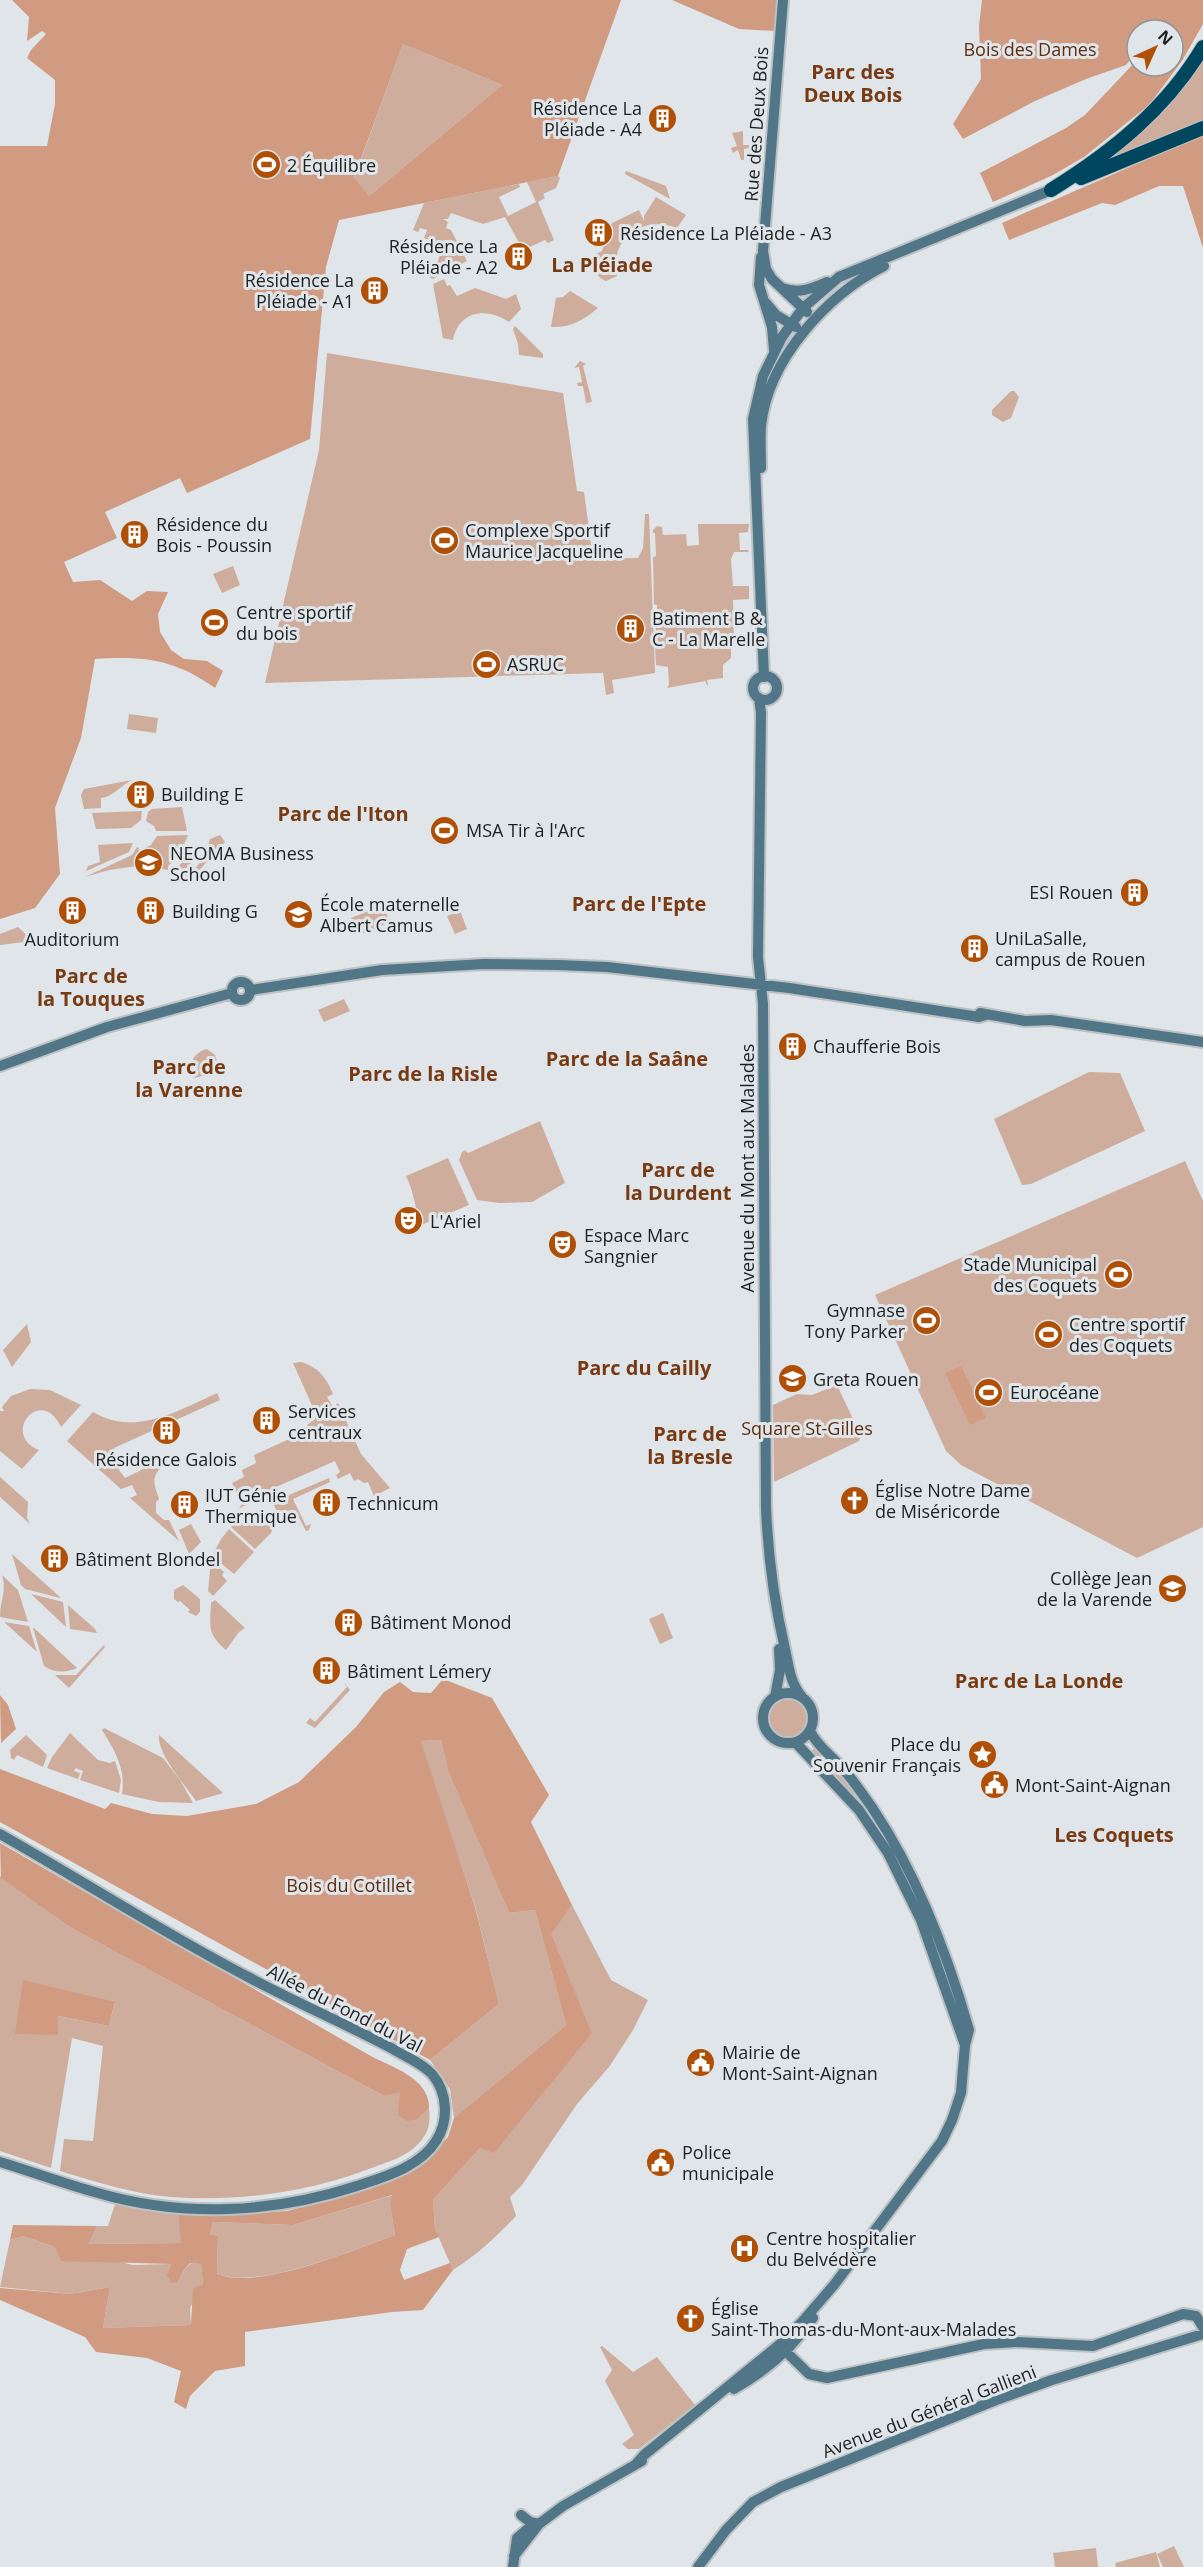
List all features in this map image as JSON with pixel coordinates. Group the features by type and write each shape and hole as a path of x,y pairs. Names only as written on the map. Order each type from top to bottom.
{"highway":[{"path":"1051,190 1101,158 1137,128 1177,86 1203,47"},
{"path":"1051,190 1203,128"}],"street":[{"name":"Rue des Deux Bois","path":"774,350 772,327 759,282 783,0"},
{"path":"780,288 801,292 946,235 1051,190"},
{"path":"759,567 764,555 761,425 777,375 814,318 867,276 946,235"},
{"name":"Rue des Deux Bois","path":"763,251 769,274 780,288 814,318"},
{"path":"764,676 753,445 753,419 758,391 774,350 791,323 803,308 839,277"},
{"path":"764,301 776,315 803,333"},
{"path":"764,676 773,680 776,688 772,697 763,699 754,692 753,685 764,676"},
{"name":"Avenue du Mont aux Malades","path":"763,699 758,957 763,1004 766,1507 771,1586 790,1676 802,1697"},
{"path":"0,1066 107,1027 232,993 232,987 238,982 246,983 250,990 376,971 498,964 607,967 760,985 906,1004 926,1010 979,1017 986,1015 1035,1022 1050,1027 1203,1048"},
{"path":"1035,1022 1051,1020 1203,1042"},
{"name":"Avenue du Mont aux Malades","path":"775,1697 780,1670 778,1622"},
{"path":"789,1693 802,1697 812,1711 813,1720 810,1731 795,1742 778,1741 765,1727 763,1718 765,1708 775,1697 789,1693"},
{"path":"636,2464 644,2454 720,2394 804,2332 828,2298 834,2285 942,2141 961,2093 964,2045 969,2030 945,1955 905,1863 859,1790 810,1731"},
{"path":"795,1742 859,1810 896,1867 924,1928 964,2045"},
{"name":"Allée du Fond du Val","path":"0,1834 246,1977 371,2037 424,2067 441,2089 445,2113 441,2133 429,2151 392,2174 332,2194 260,2207 191,2209 134,2201 99,2194 0,2162"},
{"path":"783,2349 809,2374 827,2378 984,2344 1018,2342 1093,2346 1183,2314 1196,2316 1203,2327"},
{"name":"Avenue du Général Gallieni","path":"698,2567 726,2530 753,2502 781,2487 996,2400 1052,2380 1203,2334"},
{"path":"513,2562 517,2538 536,2523 573,2499 648,2459 735,2389 764,2372 783,2349"},
{"path":"522,2515 536,2523"},
{"path":"513,2562 536,2523"}],"green space":[{"path":"12,0 621,0 558,176 339,220 326,267 310,439 187,493 180,478 105,512 117,538 64,562 73,582 100,580 132,601 147,591 168,592 158,614 160,632 171,650 184,659 207,661 223,671 215,688 172,665 144,659 95,659 81,738 55,808 60,874 35,908 0,919 0,146 47,146 55,104 55,80 27,58 31,50 46,34 42,31 27,41 29,17","holes":["403,44 502,85 369,196 354,178"]},
{"path":"672,0 778,0 775,31 739,29"},
{"name":"Bois des Dames","path":"982,0 1203,0 1203,24 1185,56 1185,18 1125,18 1125,65 1035,101 963,139 953,124 981,79 979,26"},
{"path":"403,44 502,85 369,196 354,179"},
{"path":"1203,49 1203,122 1089,170 1176,78 1185,78 1185,68"},
{"name":"Bois des Dames","path":"1125,73 1125,78 1169,78 1149,105 1084,157 1053,175 993,202 980,173 1066,128 1085,115"},
{"path":"743,131 743,145 749,145 749,148 744,149 744,160 741,160 738,150 733,153 731,148 737,146 732,133"},
{"path":"1203,135 1203,248 1183,186 1159,186 1115,205 1102,203 1009,240 1002,223"},
{"path":"626,171 666,186 670,199 625,174"},
{"path":"558,176 560,178 556,188 543,194 545,198 538,202 554,240 548,243 545,240 523,250 505,217 483,224 451,213 448,219 443,219 448,222 446,228 451,230 467,261 433,279 427,276 432,262 437,264 443,245 424,238 427,230 420,228 418,232 413,230 424,203 519,184 520,187 499,197 508,216 536,202 527,182"},
{"path":"656,197 686,215 677,228 652,225 641,227 631,233 618,251 617,276 606,281 599,277 589,257 602,251 612,223 639,210 644,221 644,216"},
{"path":"444,279 447,286 450,285 457,296 475,288 506,299 516,294 521,309 509,322 492,314 475,314 461,322 453,340 443,338 433,284"},
{"path":"570,291 598,308 576,322 551,327 556,298 563,297"},
{"path":"515,326 543,354 543,358 519,355 513,329"},
{"name":"Complexe Sportif Maurice Jacqueline","path":"327,353 563,393 577,491 584,492 593,559 638,558 643,548 645,514 649,514 655,673 612,680 614,693 606,695 603,673 265,683 319,450"},
{"path":"580,361 586,364 583,366 592,402 586,403 583,386 578,386 577,383 582,382 579,367 574,368"},
{"path":"1011,391 1019,397 1011,418 1003,422 992,415 992,410"},
{"path":"698,524 749,524 748,532 739,533 740,550 749,550 748,552 734,552 731,559 733,586 749,586 749,599 733,600 734,638 742,638 731,641 731,658 723,665 723,678 707,680 708,687 705,681 667,688 669,685 668,667 656,665 655,646 658,646 654,615 657,615 657,605 654,604 653,557 656,556 653,530 657,526 662,527 663,535 686,534 687,546 699,545"},
{"path":"233,566 240,585 222,593 213,574"},
{"path":"129,714 158,718 156,733 127,729"},
{"path":"132,780 101,798 101,808 84,809 81,795 84,789"},
{"path":"182,807 187,831 156,831 154,826 146,821 148,812 152,809"},
{"path":"142,811 141,820 131,828 96,829 92,813"},
{"path":"188,835 179,856 168,866 168,870 143,866 144,849 151,845 157,836"},
{"path":"220,835 225,842 192,878 178,873 177,868 185,859 196,868 205,855 210,839"},
{"path":"133,843 129,852 86,871 88,866 100,862 98,845"},
{"path":"137,847 139,848 137,866 109,870 85,877 132,855"},
{"path":"383,905 390,922 359,935 351,918"},
{"path":"460,911 467,929 455,934 447,916"},
{"path":"18,927 33,941 0,945 0,934"},
{"path":"344,999 350,1011 324,1022 318,1010"},
{"path":"207,1049 215,1055 218,1065 211,1073 195,1078 191,1069 192,1060 198,1053"},
{"path":"1089,1072 1120,1073 1145,1131 1031,1184 1022,1185 994,1119"},
{"path":"540,1121 565,1183 532,1202 499,1203 477,1200 459,1160 462,1152 465,1150 468,1153"},
{"path":"448,1158 469,1205 421,1225 406,1176"},
{"name":"Centre sportif des Coquets","path":"1185,1161 1203,1201 1203,1527 1137,1558 961,1465 946,1451 875,1295"},
{"path":"27,1324 31,1342 12,1367 3,1350"},
{"path":"301,1362 317,1370 324,1378 333,1394 327,1397 333,1407 338,1403 361,1454 390,1488 374,1496 368,1482 364,1483 358,1479 354,1481 350,1473 338,1479 336,1475 340,1472 335,1461 258,1495 259,1500 239,1508 242,1504 232,1483 244,1477 242,1470 256,1463 254,1455 309,1430 307,1425 315,1419 315,1412 293,1363"},
{"name":"Square St-Gilles","path":"837,1385 861,1436 859,1441 774,1482 773,1405 797,1394 812,1395"},
{"path":"30,1389 50,1390 81,1405 61,1427 53,1415 44,1410 35,1411 28,1417 23,1434 28,1443 39,1450 22,1469 0,1451 0,1411 4,1411 2,1407 11,1396"},
{"path":"217,1393 220,1400 114,1448 119,1470 125,1478 162,1460 165,1464 157,1472 154,1480 159,1499 156,1502 156,1513 164,1520 169,1520 179,1541 130,1498 137,1495 132,1485 121,1489 67,1441 93,1412 109,1419 140,1422 171,1414"},
{"path":"0,1477 28,1502 27,1518 30,1524 0,1497"},
{"path":"329,1478 330,1482 293,1499 306,1526 311,1524 309,1530 306,1531 295,1510 279,1517 274,1505 275,1501"},
{"path":"258,1513 274,1526 271,1533 255,1549 231,1527 242,1518"},
{"path":"191,1524 201,1542 189,1554 179,1530"},
{"path":"229,1529 254,1552 234,1574 212,1556"},
{"path":"12,1554 60,1598 25,1589 21,1585"},
{"path":"211,1560 224,1572 222,1575 227,1581 213,1596 208,1591"},
{"path":"2,1575 18,1590 28,1622 0,1617 4,1591"},
{"path":"183,1585 200,1599 200,1612 196,1616 188,1612 190,1610 180,1601 174,1599 174,1590"},
{"path":"31,1594 63,1602 66,1627"},
{"path":"215,1600 245,1628 239,1632 226,1650 211,1630 211,1603"},
{"path":"68,1605 95,1629 97,1633 70,1629"},
{"path":"663,1613 673,1638 660,1644 649,1619"},
{"path":"4,1622 29,1626 37,1652"},
{"path":"33,1628 77,1668 60,1672 44,1666"},
{"path":"104,1645 105,1647 69,1688 55,1675 76,1675"},
{"name":"Bois du Cotillet","path":"443,1679 492,1698 549,1795 531,1822 572,1905 551,1934 592,2033 494,2153 480,2148 433,2200 435,2229 439,2237 407,2249 400,2270 404,2280 450,2263 453,2270 423,2310 392,2312 245,2332 245,2366 215,2371 190,2396 186,2409 174,2402 181,2371 147,2358 96,2352 85,2337 0,2300 0,2288 71,2294 110,2287 103,2328 191,2325 193,2289 203,2284 201,2264 190,2263 178,2282 171,2283 167,2275 172,2264 61,2261 55,2247 23,2236 10,2240 13,2225 97,2226 88,2244 181,2243 178,2214 225,2215 287,2211 370,2189 423,2164 448,2137 454,2118 566,2025 535,1910 509,1913 448,1771 441,1740 421,1741 475,1907 499,2004 430,2060 0,1822 0,1769 105,1809 111,1803 152,1814 187,1816 256,1804 299,1782 356,1727 384,1692 400,1682 413,1692 431,1693","holes":["392,2195 390,2204 395,2235 280,2273 235,2278 217,2274 218,2236 210,2234 213,2222 293,2225"]},
{"path":"344,1682 350,1690 315,1728 306,1723 310,1718 315,1722 347,1687"},
{"path":"0,1695 8,1705 16,1729 1,1743"},
{"path":"789,1698 797,1699 803,1704 808,1710 808,1726 803,1732 797,1737 789,1738 781,1737 775,1732 770,1726 769,1718 770,1710 775,1704 781,1699"},
{"path":"104,1728 163,1758 180,1780 193,1803 159,1802 122,1794 121,1768 102,1730"},
{"path":"70,1733 98,1760 110,1763 115,1761 121,1780 119,1793 80,1780 83,1771 76,1768 74,1771 80,1773 78,1779 47,1768 52,1757"},
{"path":"26,1735 47,1755 43,1767 17,1755 14,1760 11,1758 10,1750"},
{"path":"159,1735 223,1793 196,1801 167,1760 162,1751"},
{"path":"441,1740 448,1771 509,1913 535,1910 566,2025 454,2118 450,2089 430,2060 499,2004 475,1906 420,1741"},
{"path":"816,1747 867,1809 909,1877 906,1878 856,1800 811,1751"},
{"path":"0,1843 369,2055 408,2075 423,2089 428,2098 429,2108 418,2119 407,2121 398,2115 400,2092 384,2096 73,1929 1,1878"},
{"path":"0,1876 73,1929 384,2096 400,2091 418,2119 429,2108 427,2131 414,2148 396,2159 327,2183 276,2193 223,2198 171,2197 143,2193 60,2171 64,2139 93,2141 103,2046 72,2038 51,2168 0,2151","holes":["115,2003 109,2026 58,2016"]},
{"path":"572,1905 611,1980 648,2000 633,2030 609,2067 577,2104 522,2185 510,2197 516,2216 486,2245 453,2270 435,2229 433,2200 480,2148 592,2033 550,1934"},
{"path":"23,1980 115,2002 109,2026 58,2016 58,2035 15,2034"},
{"path":"393,2195 390,2204 395,2235 281,2273 235,2278 217,2274 218,2236 210,2234 213,2222 293,2225"},
{"path":"116,2201 178,2214 182,2243 87,2244 97,2226 108,2226"},
{"path":"23,2236 55,2247 133,2265 172,2264 178,2282 183,2271 191,2263 201,2264 203,2284 190,2308 191,2325 103,2328 110,2287 71,2294 0,2287 10,2240"},
{"path":"602,2346 633,2372 657,2357 695,2405 639,2449 628,2449 622,2444 634,2435 605,2381 612,2370 600,2347"},
{"path":"1174,2546 1184,2567 1163,2567 1157,2554"},
{"path":"1096,2548 1098,2567 1055,2567 1053,2553"},
{"path":"1156,2552 1160,2567 1116,2567 1115,2563"}],"shaded area":[{"path":"961,1366 986,1418 970,1425 945,1373"}],"place":[{"name":"Résidence La Pléiade - A4","path":"663,118"},
{"name":"2 Équilibre","path":"266,165"},
{"name":"Résidence La Pléiade - A3","path":"599,233"},
{"name":"Résidence La Pléiade - A2","path":"519,256"},
{"name":"Résidence La Pléiade - A1","path":"375,290"},
{"name":"Résidence du Bois - Poussin","path":"135,534"},
{"name":"Complexe Sportif Maurice Jacqueline","path":"444,540"},
{"name":"Centre sportif du bois","path":"215,622"},
{"name":"Batiment B & C - La Marelle","path":"631,628"},
{"name":"ASRUC","path":"486,664"},
{"name":"Building E","path":"140,794"},
{"name":"MSA Tir à l'Arc","path":"445,830"},
{"name":"NEOMA Business School","path":"149,863"},
{"name":"ESI Rouen","path":"1134,892"},
{"name":"Auditorium","path":"72,910"},
{"name":"Building G","path":"151,911"},
{"name":"École maternelle Albert Camus","path":"299,914"},
{"name":"UniLaSalle, campus de Rouen","path":"974,948"},
{"name":"Chaufferie Bois","path":"792,1046"},
{"name":"L'Ariel","path":"409,1221"},
{"name":"Espace Marc Sangnier","path":"563,1245"},
{"name":"Stade Municipal des Coquets","path":"1118,1274"},
{"name":"Gymnase Tony Parker","path":"926,1320"},
{"name":"Centre sportif des Coquets","path":"1048,1334"},
{"name":"Greta Rouen","path":"792,1379"},
{"name":"Eurocéane","path":"989,1392"},
{"name":"Services centraux","path":"267,1421"},
{"name":"Résidence Galois","path":"166,1430"},
{"name":"Église Notre Dame de Miséricorde","path":"854,1500"},
{"name":"Technicum","path":"326,1503"},
{"name":"IUT Génie Thermique","path":"184,1505"},
{"name":"Bâtiment Blondel","path":"54,1559"},
{"name":"Collège Jean de la Varende","path":"1173,1588"},
{"name":"Bâtiment Monod","path":"349,1622"},
{"name":"Bâtiment Lémery","path":"326,1671"},
{"name":"Place du Souvenir Français","path":"982,1754"},
{"name":"Mont-Saint-Aignan","path":"994,1785"},
{"name":"Mairie de Mont-Saint-Aignan","path":"701,2062"},
{"name":"Police municipale","path":"661,2162"},
{"name":"Centre hospitalier du Belvédère","path":"745,2248"},
{"name":"Église Saint-Thomas-du-Mont-aux-Malades","path":"690,2318"}],"district":[{"name":"Parc des Deux Bois","path":"853,82"},
{"name":"La Pléiade","path":"602,264"},
{"name":"Parc de l'Iton","path":"343,813"},
{"name":"Parc de l'Epte","path":"639,903"},
{"name":"Parc de la Touques","path":"91,986"},
{"name":"Parc de la Saâne","path":"627,1058"},
{"name":"Parc de la Risle","path":"423,1073"},
{"name":"Parc de la Varenne","path":"189,1078"},
{"name":"Parc de la Durdent","path":"678,1180"},
{"name":"Parc du Cailly","path":"644,1367"},
{"name":"Parc de la Bresle","path":"690,1444"},
{"name":"Parc de La Londe","path":"1039,1680"},
{"name":"Les Coquets","path":"1114,1834"}]}
